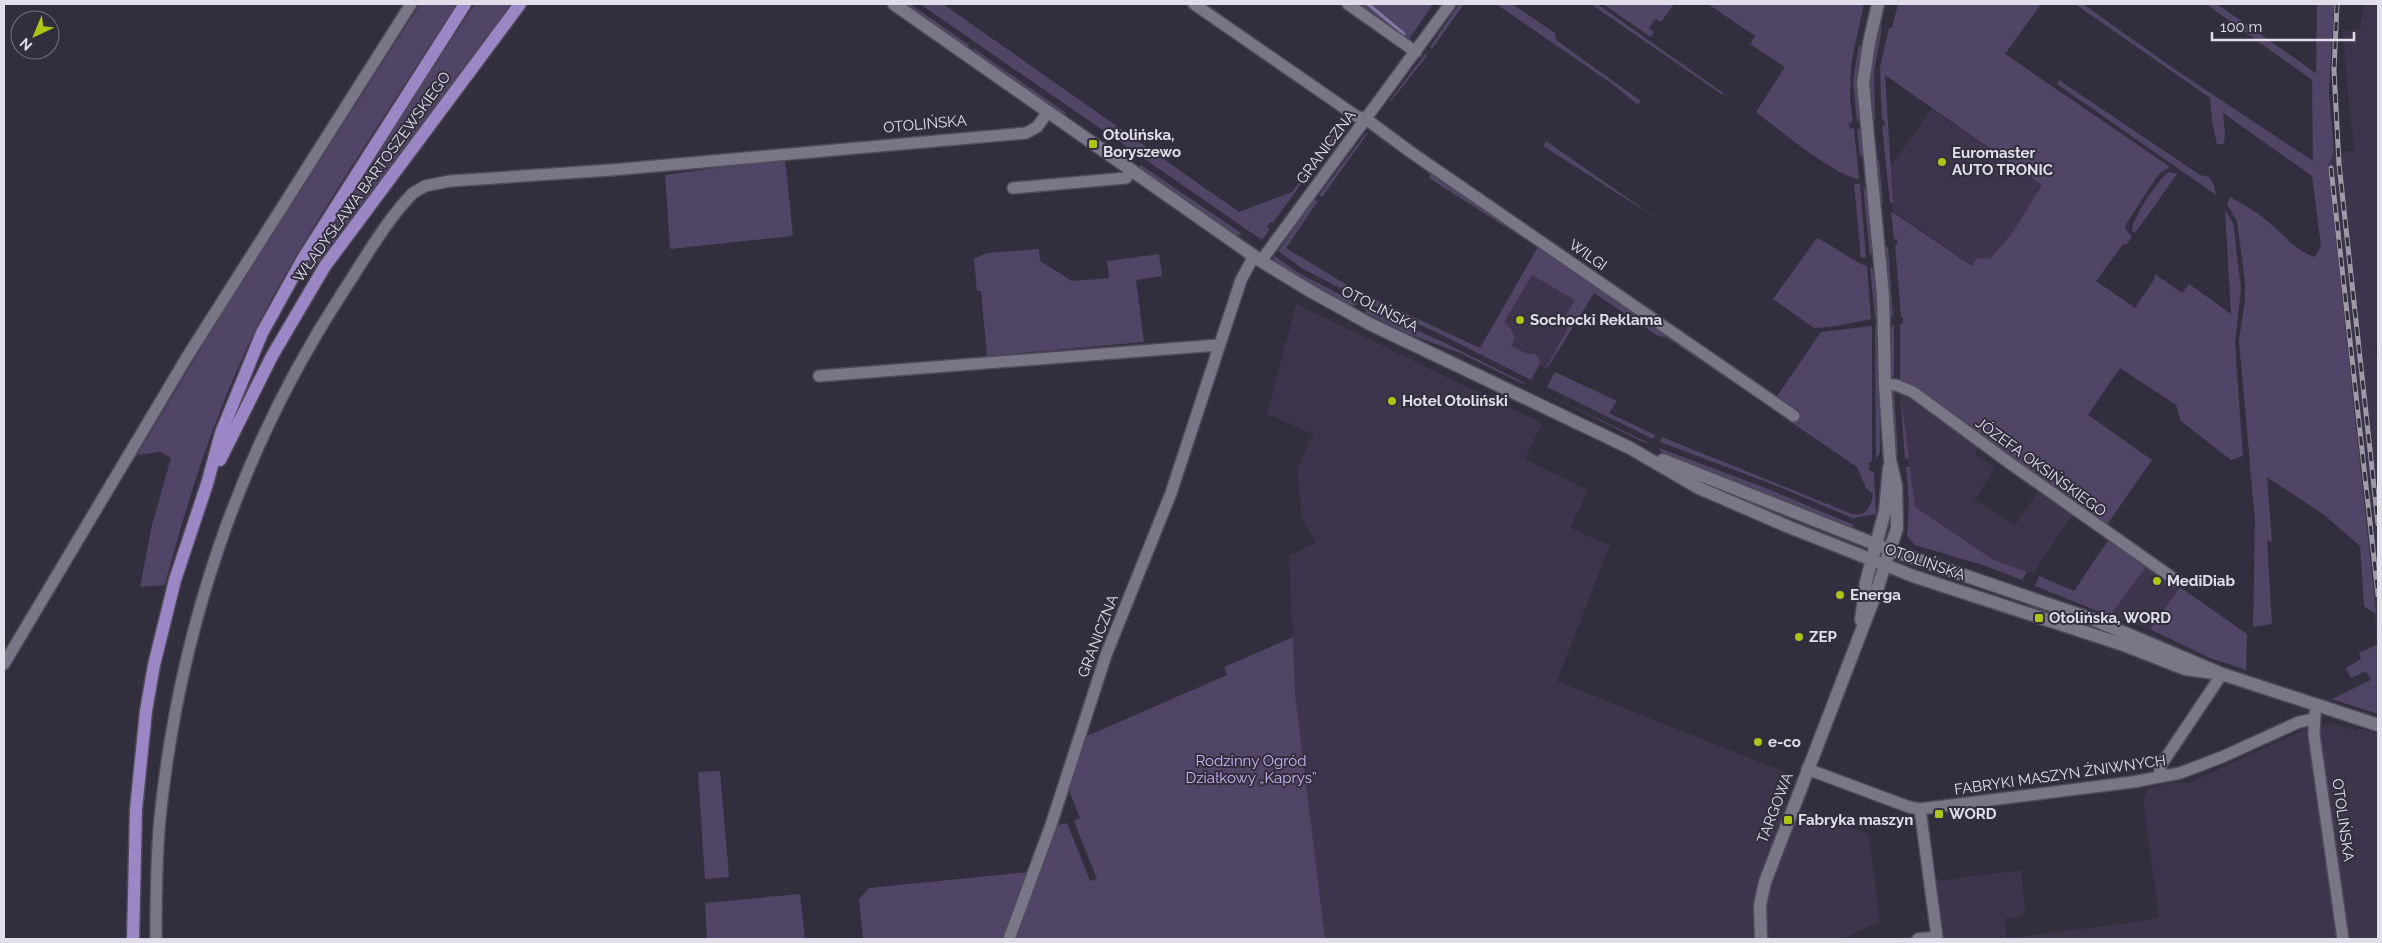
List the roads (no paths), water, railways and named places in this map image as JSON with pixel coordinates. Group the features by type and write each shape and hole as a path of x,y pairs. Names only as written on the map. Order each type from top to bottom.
{"main road":[{"name":"WŁADYSŁAWA BARTOSZEWSKIEGO","path":"133,939 134,838 146,711 154,665 175,580 207,484 221,433 262,333 304,257 466,4"},
{"name":"WŁADYSŁAWA BARTOSZEWSKIEGO","path":"207,484 272,356 326,266 520,4"},
{"name":"OTOLIŃSKA","path":"894,4 1258,258 1312,292 1363,320 1630,448 1699,488 1885,566 2121,644 2185,669 2222,674"},
{"path":"1878,4 1869,43 1863,84 1882,296 1890,460"},
{"name":"OTOLIŃSKA","path":"1630,448 1698,472 1890,550 2076,613 2222,674 2378,725"},
{"name":"TARGOWA","path":"1858,636 1862,600 1885,511 1890,460"},
{"name":"TARGOWA","path":"1761,939 1760,905 1765,882 1890,550 1897,523 1896,485 1890,460"}],"street":[{"path":"4,664 187,357 411,4"},
{"name":"WILGI","path":"1194,4 1356,116 1366,119 1412,153 1794,416"},
{"path":"1348,4 1416,52"},
{"name":"GRANICZNA","path":"1009,939 1051,826 1106,655 1171,493 1218,345 1241,280 1366,119 1450,4"},
{"name":"OTOLIŃSKA","path":"156,939 160,818 173,718 193,633 217,553 241,484 289,384 332,310 410,196 418,189 441,182 584,173 1026,132 1037,127 1048,112"},
{"path":"1013,188 1126,178 1132,170"},
{"path":"819,376 1218,345"},
{"name":"JÓZEFA OKSIŃSKIEGO","path":"1885,385 1896,386 1914,392 2004,459 2177,581"},
{"path":"2159,776 2161,765 2222,674"},
{"name":"OTOLIŃSKA","path":"2317,705 2314,718 2343,939"},
{"name":"FABRYKI MASZYN ŻNIWNYCH","path":"1807,769 1909,807 1920,809 2133,782 2192,769 2299,722 2314,718"},
{"path":"1918,939 1937,937 1920,809"}],"waterway":[{"path":"1368,4 1404,34"}],"railway":[{"path":"2337,4 2334,70 2339,164 2378,524"},
{"path":"2331,168 2378,595"}],"place":[{"name":"Otolińska, Boryszewo","path":"1093,144"},
{"name":"Euromaster AUTO TRONIC","path":"1942,162"},
{"name":"Sochocki Reklama","path":"1520,320"},
{"name":"Hotel Otoliński","path":"1392,401"},
{"name":"MediDiab","path":"2157,581"},
{"name":"Energa","path":"1840,595"},
{"name":"Otolińska, WORD","path":"2039,618"},
{"name":"ZEP","path":"1799,637"},
{"name":"e-co","path":"1758,742"},
{"name":"WORD","path":"1939,814"},
{"name":"Fabryka maszyn","path":"1788,820"}],"park label":[{"name":"Rodzinny Ogród Działkowy „Kaprys”","path":"1251,770"}]}
